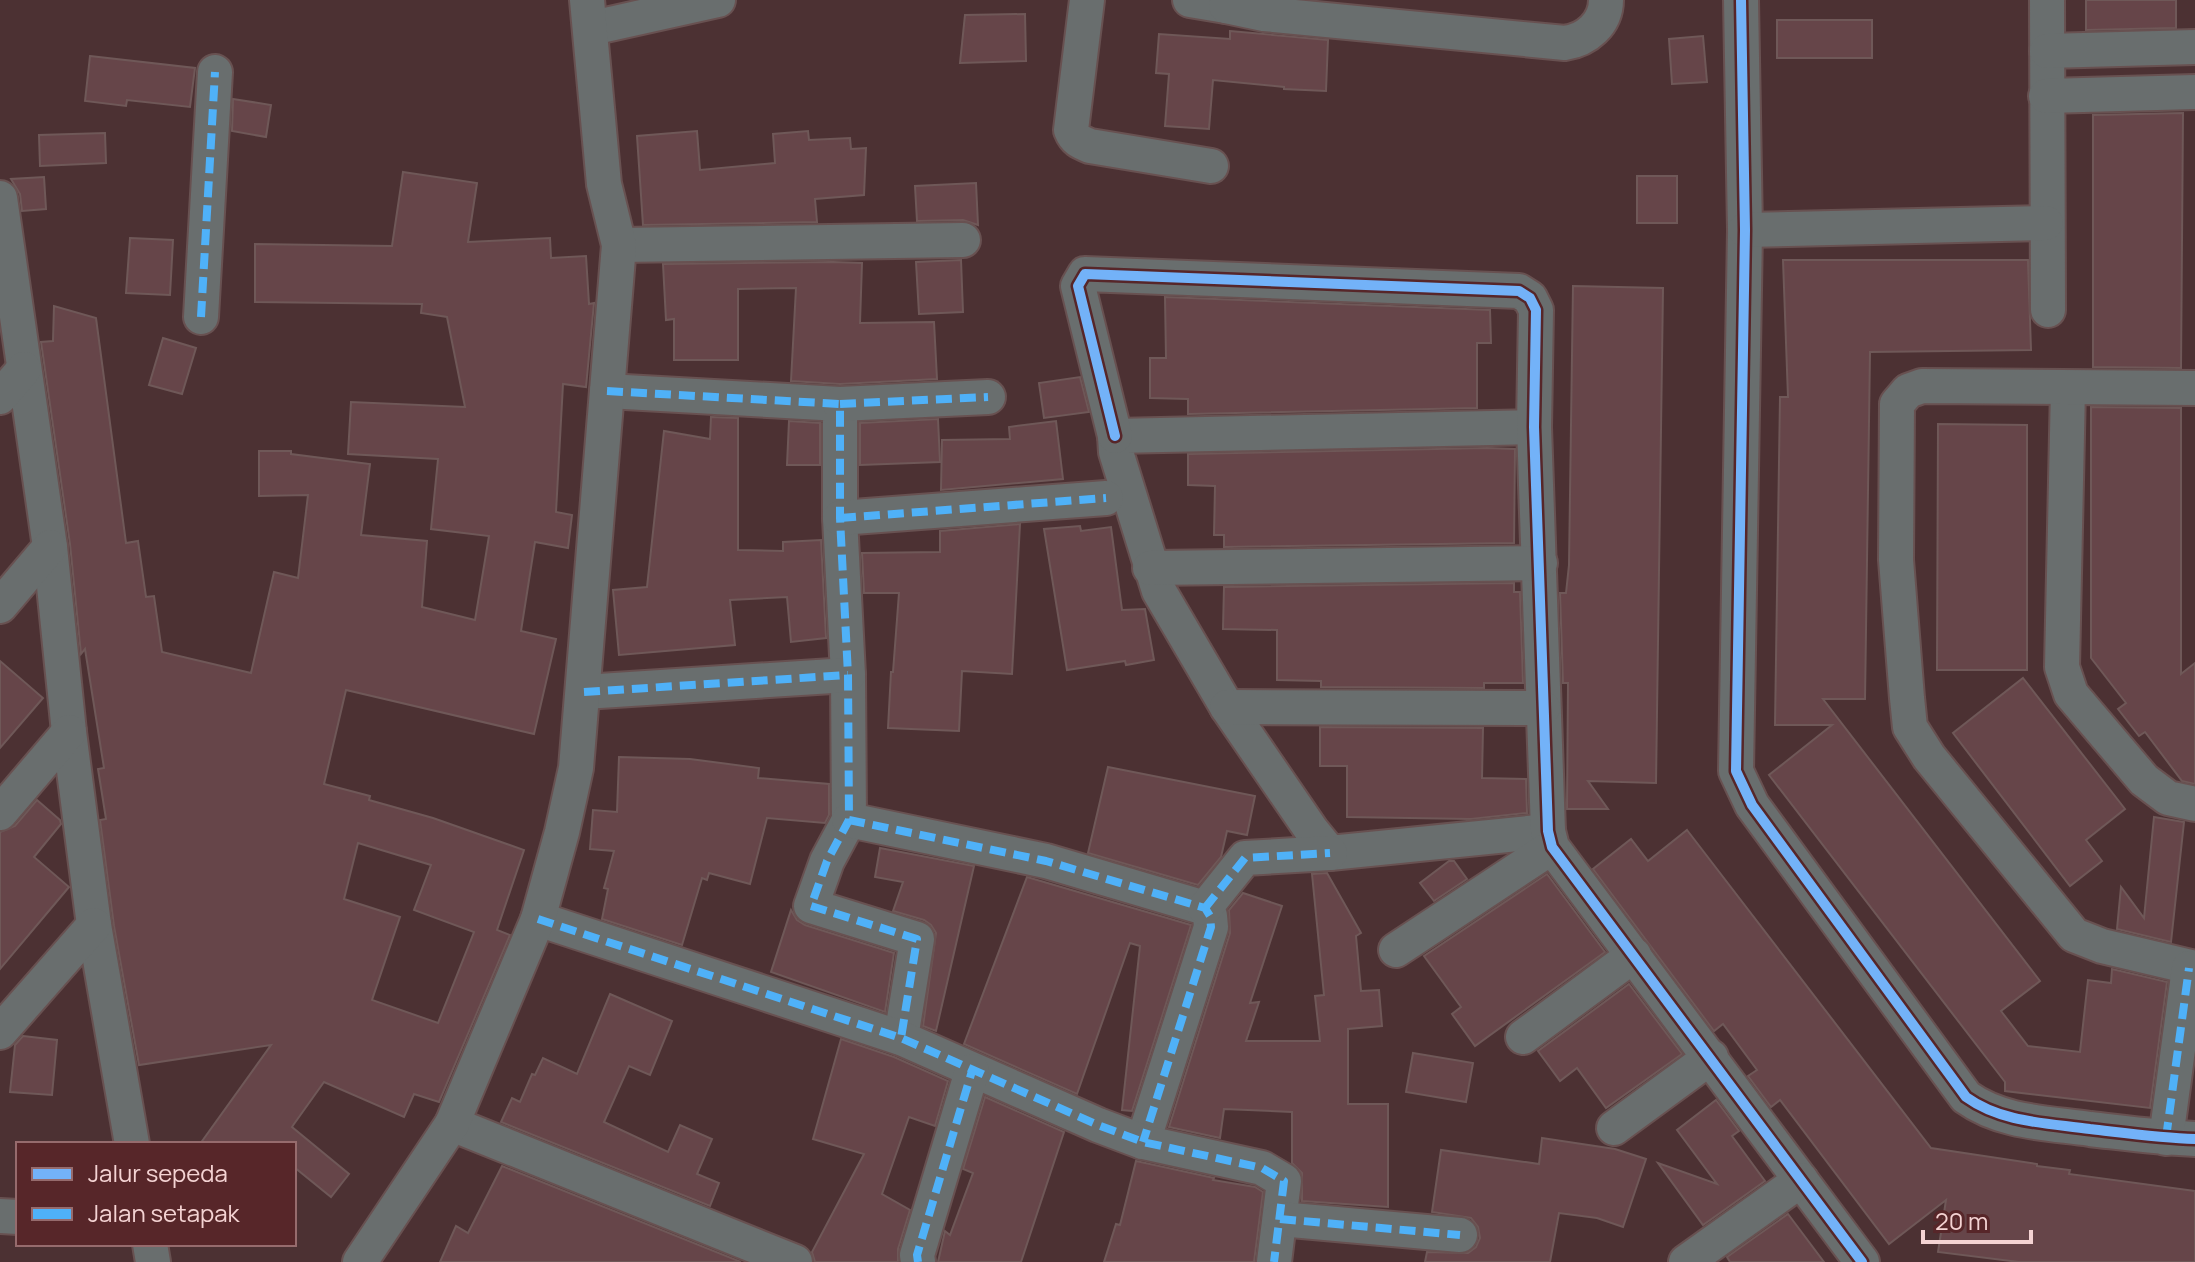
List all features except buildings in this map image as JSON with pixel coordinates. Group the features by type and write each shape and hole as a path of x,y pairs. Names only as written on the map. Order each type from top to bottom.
{"street":[{"path":"360,1262 452,1124 538,919 576,768 619,245 604,184 589,14 718,0"},
{"path":"1087,0 1071,130 1078,142 1211,166"},
{"path":"1190,0 1227,3 1264,14 1565,43 1581,40 1596,27 1606,7 1606,0"},
{"path":"1741,0 1745,230 1736,771 1752,805 1966,1097 1982,1108 2011,1118 2181,1139 2192,968 2102,946 2074,935 1929,757 1910,727 1896,560 1897,404 1908,391 1922,386 2195,388"},
{"path":"2047,0 2048,310"},
{"path":"2047,51 2195,47"},
{"path":"201,317 215,72"},
{"path":"2046,96 2195,92"},
{"path":"0,198 50,547 69,732 94,925 132,1142"},
{"path":"1745,230 2046,223"},
{"path":"619,245 963,240"},
{"path":"1330,853 1227,707 1159,591 1116,452 1115,436 1078,286 1085,274 1519,291 1530,298 1536,310 1534,427 1550,839 1862,1262"},
{"path":"0,397 24,369"},
{"path":"2068,388 2062,667 2071,694 2144,780 2168,798 2195,804"},
{"path":"607,391 840,404 988,397"},
{"path":"840,404 840,518 848,675 849,820 827,861 811,906 917,939 901,1038"},
{"path":"1115,436 1534,427"},
{"path":"840,518 1106,498"},
{"path":"0,606 50,547"},
{"path":"1150,568 1540,563"},
{"path":"584,692 848,675"},
{"path":"1227,707 1543,708"},
{"path":"0,813 69,732"},
{"path":"849,820 1046,861 1205,908 1211,927 1143,1142"},
{"path":"1205,908 1245,858 1550,839"},
{"path":"1396,950 1550,839"},
{"path":"538,919 901,1038 1143,1142 1262,1168 1284,1181 1274,1262"},
{"path":"0,1032 94,925"},
{"path":"1523,1037 1634,955"},
{"path":"1614,1128 1711,1057"},
{"path":"918,1262 917,1255 972,1071"},
{"path":"452,1124 795,1262"},
{"path":"1686,1262 1801,1180"},
{"path":"1280,1219 1460,1235"}],"marked path":[{"path":"201,317 215,72"},
{"path":"607,391 840,404 840,518 848,675 849,820 827,861 811,906 917,939 901,1038"},
{"path":"840,404 988,397"},
{"path":"840,518 1106,498"},
{"path":"584,692 848,675"},
{"path":"849,820 1046,861 1205,908 1211,927 1143,1142"},
{"path":"1205,908 1245,858 1330,853"},
{"path":"538,919 901,1038 1143,1142 1262,1168 1284,1181 1274,1262"},
{"path":"2166,1138 2189,968"},
{"path":"918,1262 917,1255 972,1071"},
{"path":"1280,1219 1460,1235"}],"cycle path":[{"path":"1741,0 1745,230 1736,771 1752,805 1966,1097 1995,1112 2026,1120 2195,1139"},
{"path":"1115,436 1078,286 1085,274 1519,291 1530,298 1536,310 1534,427 1548,831 1552,847 1862,1262"}]}
